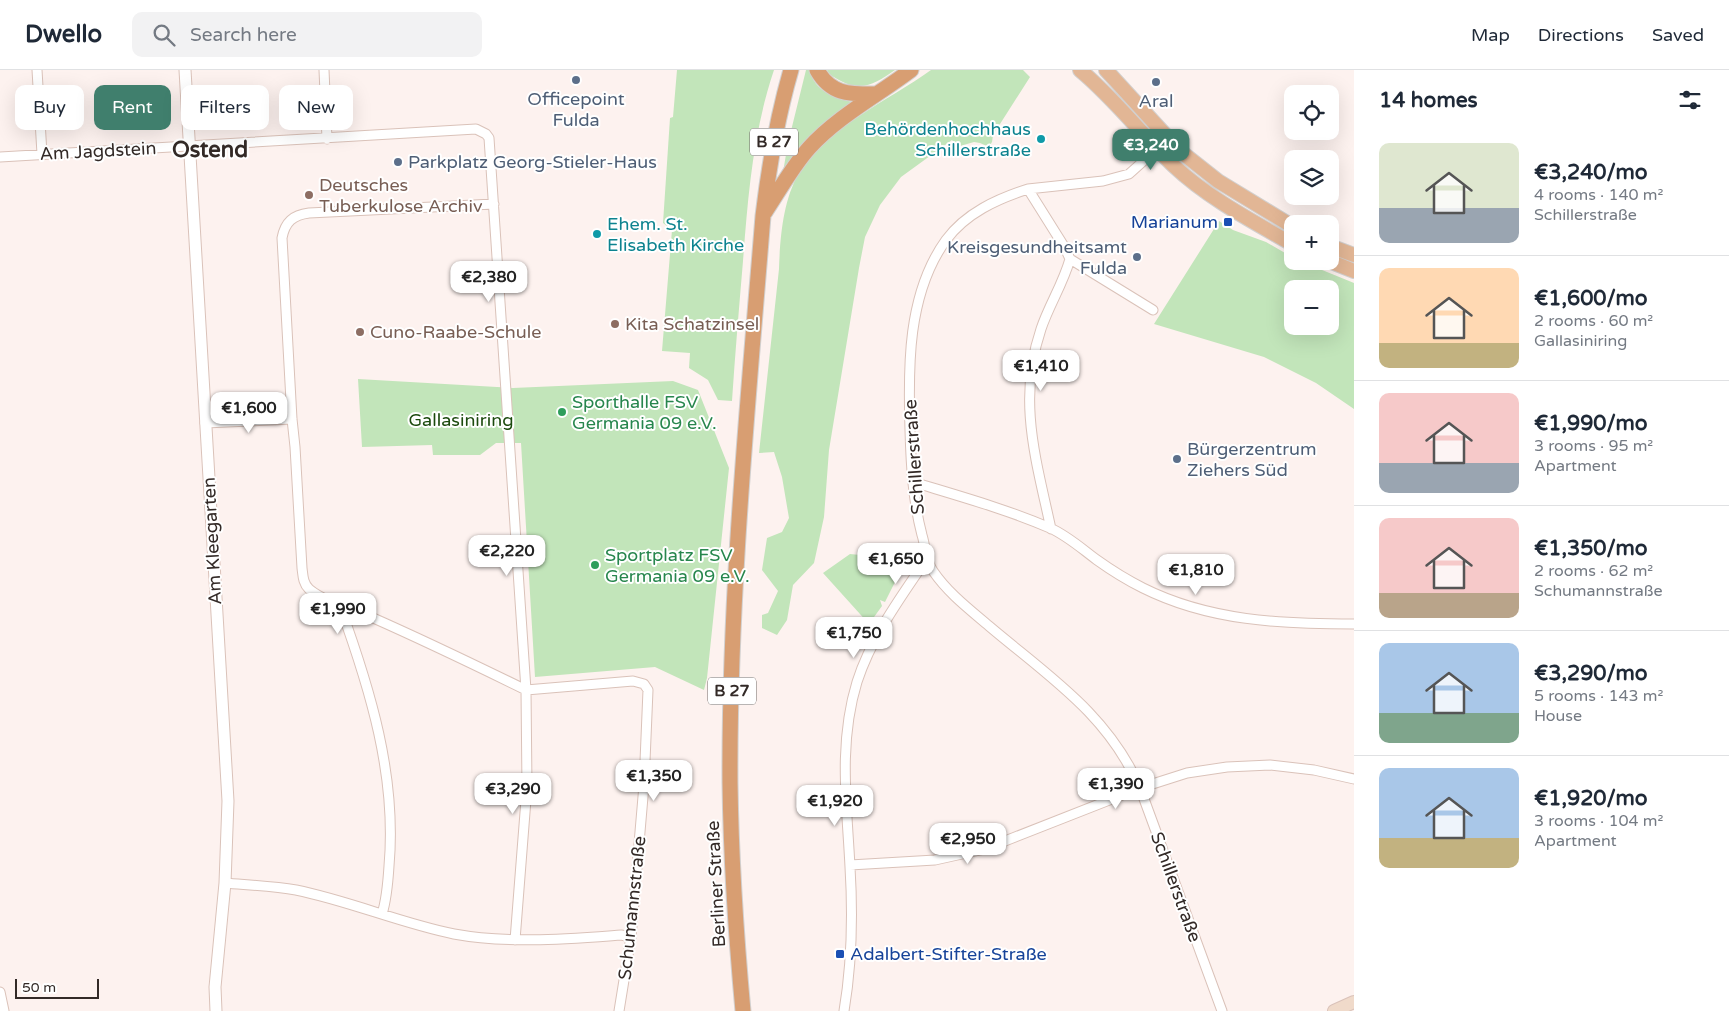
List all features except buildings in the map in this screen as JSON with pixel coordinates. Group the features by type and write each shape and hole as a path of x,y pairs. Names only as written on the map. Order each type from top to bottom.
{"highway":[{"name":"Berliner Straße","path":"743,1011 733,892 730,784 740,532 763,216 769,167 791,70"},
{"path":"817,70 829,86 839,91 876,94"},
{"path":"763,216 800,159 810,147 876,94 911,70"}],"main road":[{"path":"1104,70 1168,139 1205,172 1284,222"},
{"path":"1085,74 1108,95 1180,171 1209,193 1284,239"},
{"path":"1339,249 1354,255"},
{"path":"1339,265 1354,271"},
{"path":"1334,1011 1354,1002"}],"street":[{"path":"37,70 42,154"},
{"name":"Am Kleegarten","path":"185,70 228,801 224,883 215,986 216,1011"},
{"path":"324,70 327,139"},
{"path":"1085,74 1104,70"},
{"name":"Am Jagdstein","path":"0,156 327,139 476,129 486,134 490,142 494,204"},
{"name":"Schillerstraße","path":"1168,139 1129,174 1116,178 1028,189 997,201 979,210 958,226 941,248 926,281 916,314 909,390 913,482 926,560 934,572 961,604 1045,670 1088,710 1119,749 1140,788 1222,1011"},
{"path":"1028,189 1070,259 1153,310"},
{"path":"515,940 527,787 526,690 494,204 300,214 289,222 282,238 303,580 311,590 340,606 370,616 526,690"},
{"path":"1052,528 1030,427 1029,394 1032,367 1041,329 1065,275 1070,259"},
{"path":"205,423 292,419"},
{"path":"913,482 1052,528 1109,568 1142,588 1205,611 1263,621 1354,624"},
{"path":"844,1011 851,955 852,920 845,794 847,734 857,682 870,651 926,560"},
{"path":"340,606 371,702 385,762 389,796 391,847 387,894 382,914"},
{"name":"Schumannstraße","path":"526,690 633,681 644,684 648,690 644,785 631,937 619,1011"},
{"path":"850,865 935,860 980,850 1013,839 1140,788 1187,774 1227,767 1270,765 1314,770 1354,779"},
{"path":"224,883 295,890 418,926 456,934 515,940 621,934 631,937"},
{"path":"0,992 4,1011"}],"green space":[{"path":"677,70 774,70 761,117 752,164 732,401 718,400 708,380 689,368 690,353 662,351 672,230 663,223 670,118 673,117"},
{"path":"806,70 810,70 816,84 827,93 856,103 783,172 788,143"},
{"path":"827,70 895,70 868,85 855,86 832,76"},
{"path":"931,70 1023,70 1030,77 993,135 989,147 974,142 960,146 956,145 952,140 901,177 880,205 865,237 829,450 824,517 814,563 793,585 787,620 777,635 762,628 762,615 768,613 778,591 762,570 767,538 782,532 789,518 782,477 774,452 759,453 780,245 789,195 799,173 825,142 859,116"},
{"path":"1219,221 1233,230 1266,242 1284,252 1284,270 1322,270 1354,283 1354,409 1316,383 1264,357 1154,324"},
{"name":"Gallasiniring","path":"358,379 513,388 673,381 698,390 729,468 707,678 704,690 655,667 535,677 521,443 496,443 480,455 433,455 432,445 362,447"},
{"path":"850,554 889,558 912,566 896,580 885,602 880,600 882,606 869,624 823,573"}],"place":[{"name":"Officepoint Fulda","path":"576,80"},
{"name":"Aral","path":"1156,82"},
{"name":"Behördenhochhaus Schillerstraße","path":"1041,139"},
{"name":"Parkplatz Georg-Stieler-Haus","path":"398,162"},
{"name":"Deutsches Tuberkulose Archiv","path":"309,195"},
{"name":"Marianum","path":"1228,222"},
{"name":"Ehem. St. Elisabeth Kirche","path":"597,234"},
{"name":"Kreisgesundheitsamt Fulda","path":"1137,257"},
{"name":"Kita Schatzinsel","path":"615,324"},
{"name":"Cuno-Raabe-Schule","path":"360,332"},
{"name":"Sporthalle FSV Germania 09 e.V.","path":"562,412"},
{"name":"Bürgerzentrum Ziehers Süd","path":"1177,459"},
{"name":"Sportplatz FSV Germania 09 e.V.","path":"595,565"},
{"name":"Adalbert-Stifter-Straße","path":"840,954"}],"district":[{"name":"Ostend","path":"210,150"}]}
